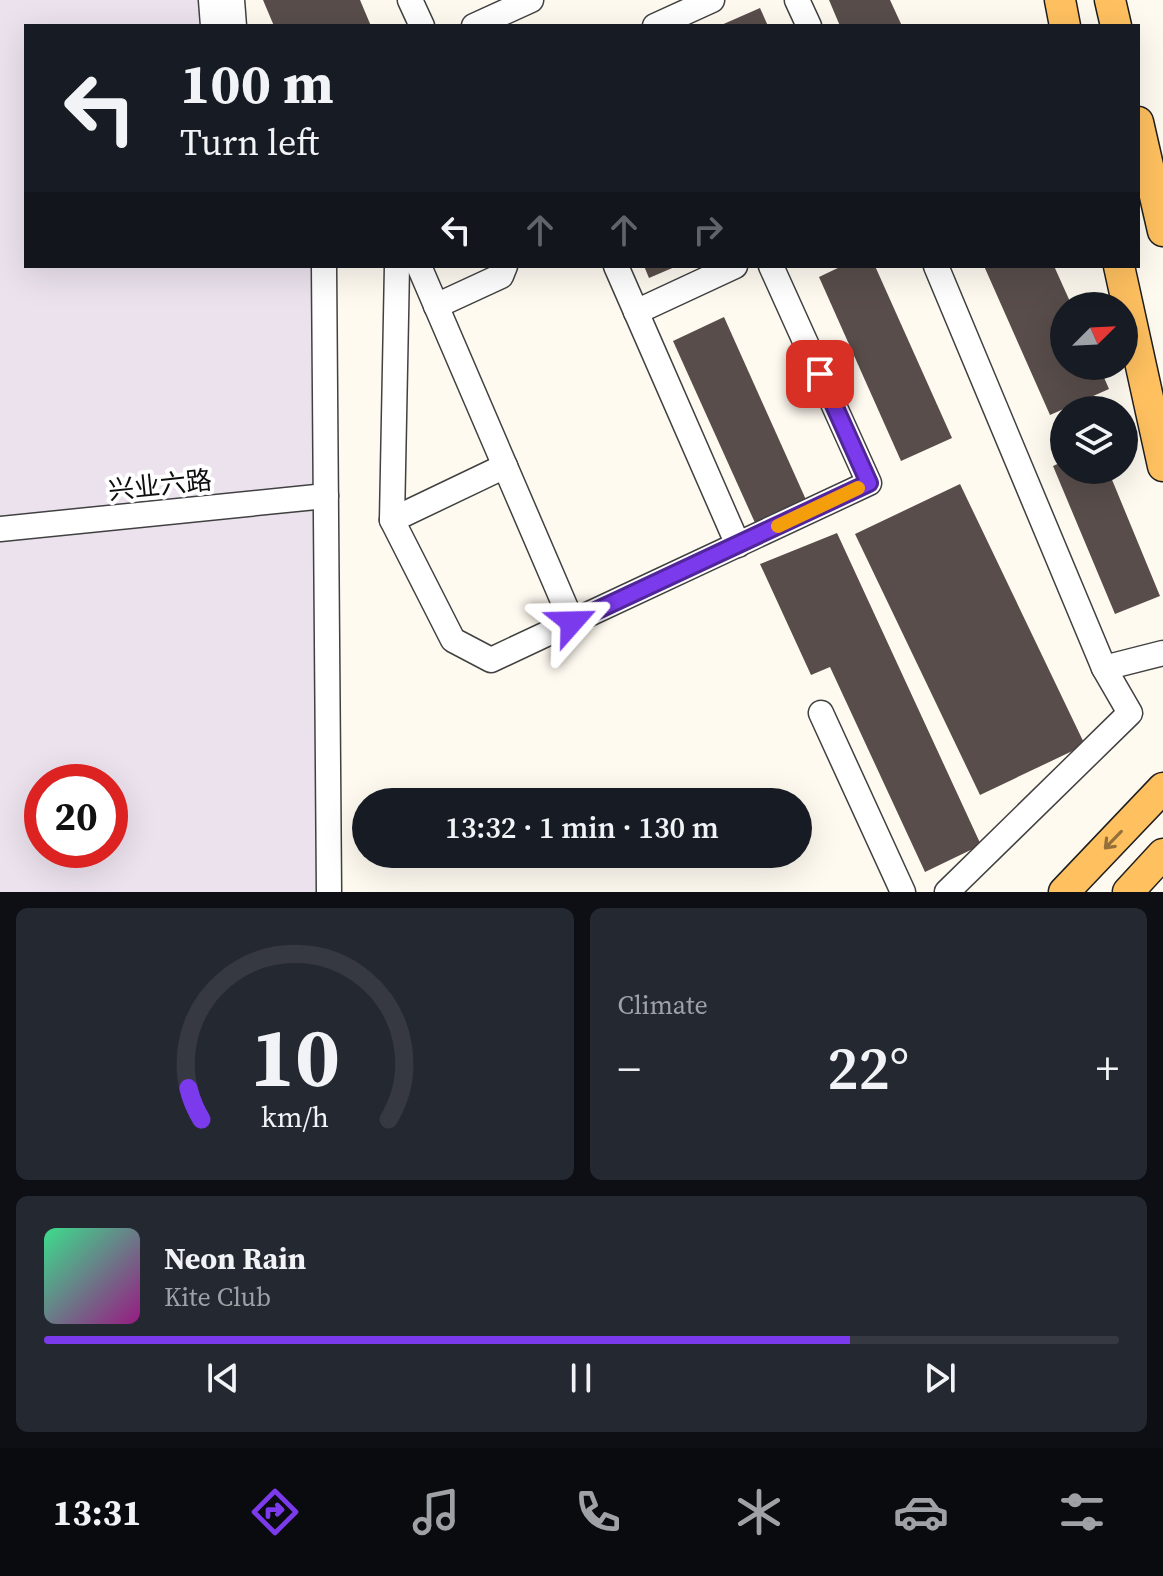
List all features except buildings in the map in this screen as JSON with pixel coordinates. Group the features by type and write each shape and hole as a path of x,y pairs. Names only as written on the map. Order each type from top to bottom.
{"main road":[{"path":"1060,0 1065,24"},
{"path":"1110,0 1116,24"},
{"path":"1140,131 1163,231"},
{"path":"1119,268 1163,466"},
{"path":"1064,892 1163,788"},
{"path":"1128,892 1163,854"}],"street":[{"path":"211,0 213,24"},
{"path":"232,0 234,24"},
{"path":"410,0 421,24"},
{"path":"484,24 509,19 531,0"},
{"path":"662,24 712,0"},
{"path":"797,0 808,24"},
{"path":"324,268 329,892"},
{"path":"397,268 392,520 453,640 491,660 869,483 772,268"},
{"path":"420,268 572,622"},
{"path":"436,306 501,276 504,268"},
{"path":"617,268 738,545"},
{"path":"636,312 731,268"},
{"path":"937,268 1104,668 1130,713 947,892"},
{"path":"392,520 505,466"},
{"name":"兴业六路","path":"0,529 326,496"},
{"path":"1104,668 1163,653"},
{"path":"821,713 903,892"}],"shaded area":[{"path":"0,0 225,0 227,24 24,24 24,268 331,268 340,892 0,892"}],"slow traffic":[{"path":"778,526 858,488"}],"route":[{"path":"572,622 869,483 820,374"}]}
